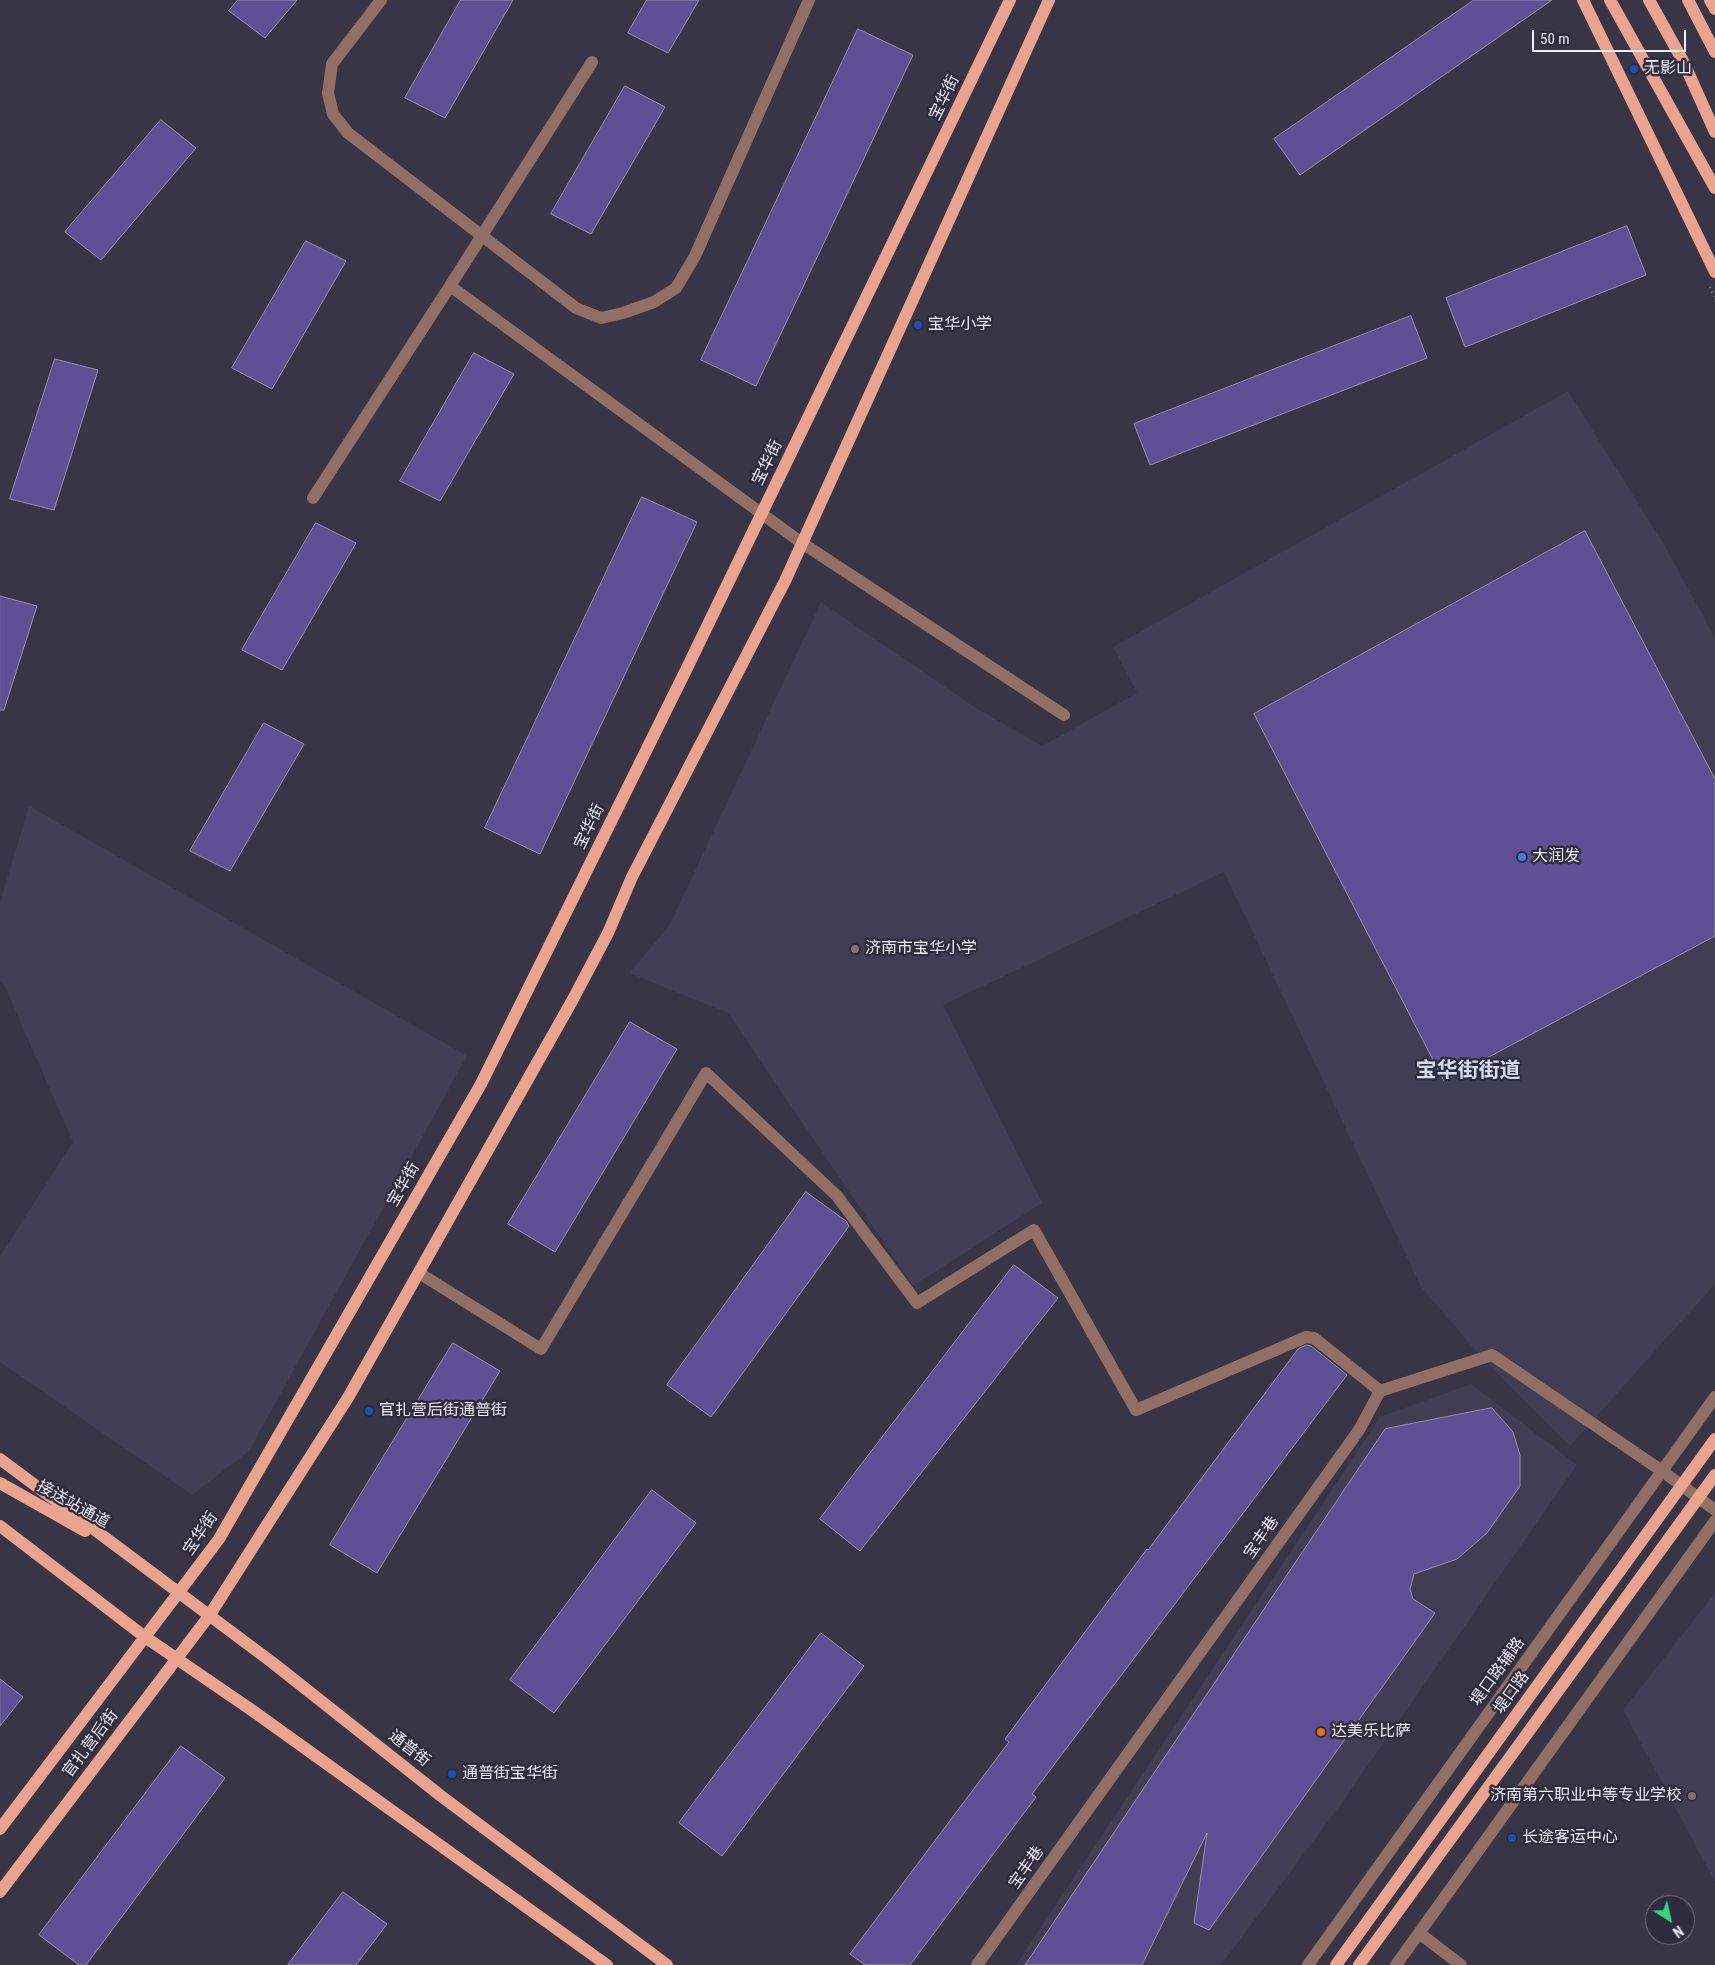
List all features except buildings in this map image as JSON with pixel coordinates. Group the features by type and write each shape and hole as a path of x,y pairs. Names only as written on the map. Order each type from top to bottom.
{"main road":[{"name":"宝华街","path":"145,1637 219,1540 481,1084 761,514 1010,0"},
{"path":"208,1616 349,1396 608,933 632,877 785,581 1049,0"},
{"path":"1583,0 1715,272"},
{"path":"1610,0 1715,188"},
{"path":"1649,0 1683,61 1715,132"},
{"path":"1688,0 1715,52"},
{"path":"1710,0 1715,9"},
{"name":"堤口路","path":"1336,1965 1715,1439"},
{"path":"0,1459 131,1556"},
{"path":"1360,1965 1715,1475"},
{"name":"接送站通道","path":"0,1483 131,1556"},
{"path":"0,1526 145,1637 253,1711 607,1965"},
{"name":"通普街","path":"131,1556 208,1616 273,1663 441,1796 667,1965"},
{"name":"官扎营后街","path":"0,1892 208,1616"},
{"name":"官扎营后街","path":"0,1829 145,1637"}],"street":[{"path":"381,0 332,64 328,94 333,114 348,133 576,308 601,318 623,313 654,302 676,288 695,256 808,0"},
{"path":"313,498 592,62"},
{"path":"450,286 802,543 1064,715"},
{"path":"419,1273 541,1348 706,1073 837,1196 917,1303 1034,1230 1136,1410 1306,1337 1314,1338 1380,1391 1492,1355 1662,1471 1715,1510"},
{"name":"宝丰巷","path":"978,1965 1359,1430 1380,1391"},
{"name":"堤口路辅路","path":"1308,1965 1715,1397"},
{"path":"1396,1965 1715,1521"},
{"path":"1419,1933 1461,1965"}],"shaded area":[{"path":"1568,391 1666,548 1715,638 1715,1284 1570,1446 1482,1358 1421,1287 1224,872 943,1005 1042,1203 913,1286 728,1013 629,973 669,926 821,602 979,710 1042,746 1137,693 1113,647"},
{"path":"29,806 467,1056 249,1451 192,1495 0,1362 0,1256 73,1142 2,980 0,981 0,902"},
{"path":"1471,1384 1577,1465 1341,1804 1221,1965 1016,1965 1380,1417"},
{"name":"济南第六职业中等专业学校","path":"1715,1593 1715,1882 1623,1710"}],"place":[{"name":"无影山","path":"1634,69"},
{"name":"宝华小学","path":"918,325"},
{"name":"大润发","path":"1522,857"},
{"name":"济南市宝华小学","path":"855,949"},
{"name":"官扎营后街通普街","path":"369,1411"},
{"name":"达美乐比萨","path":"1321,1732"},
{"name":"通普街宝华街","path":"452,1774"},
{"name":"济南第六职业中等专业学校","path":"1692,1796"},
{"name":"长途客运中心","path":"1512,1838"}],"district":[{"name":"宝华街街道","path":"1468,1072"}]}
